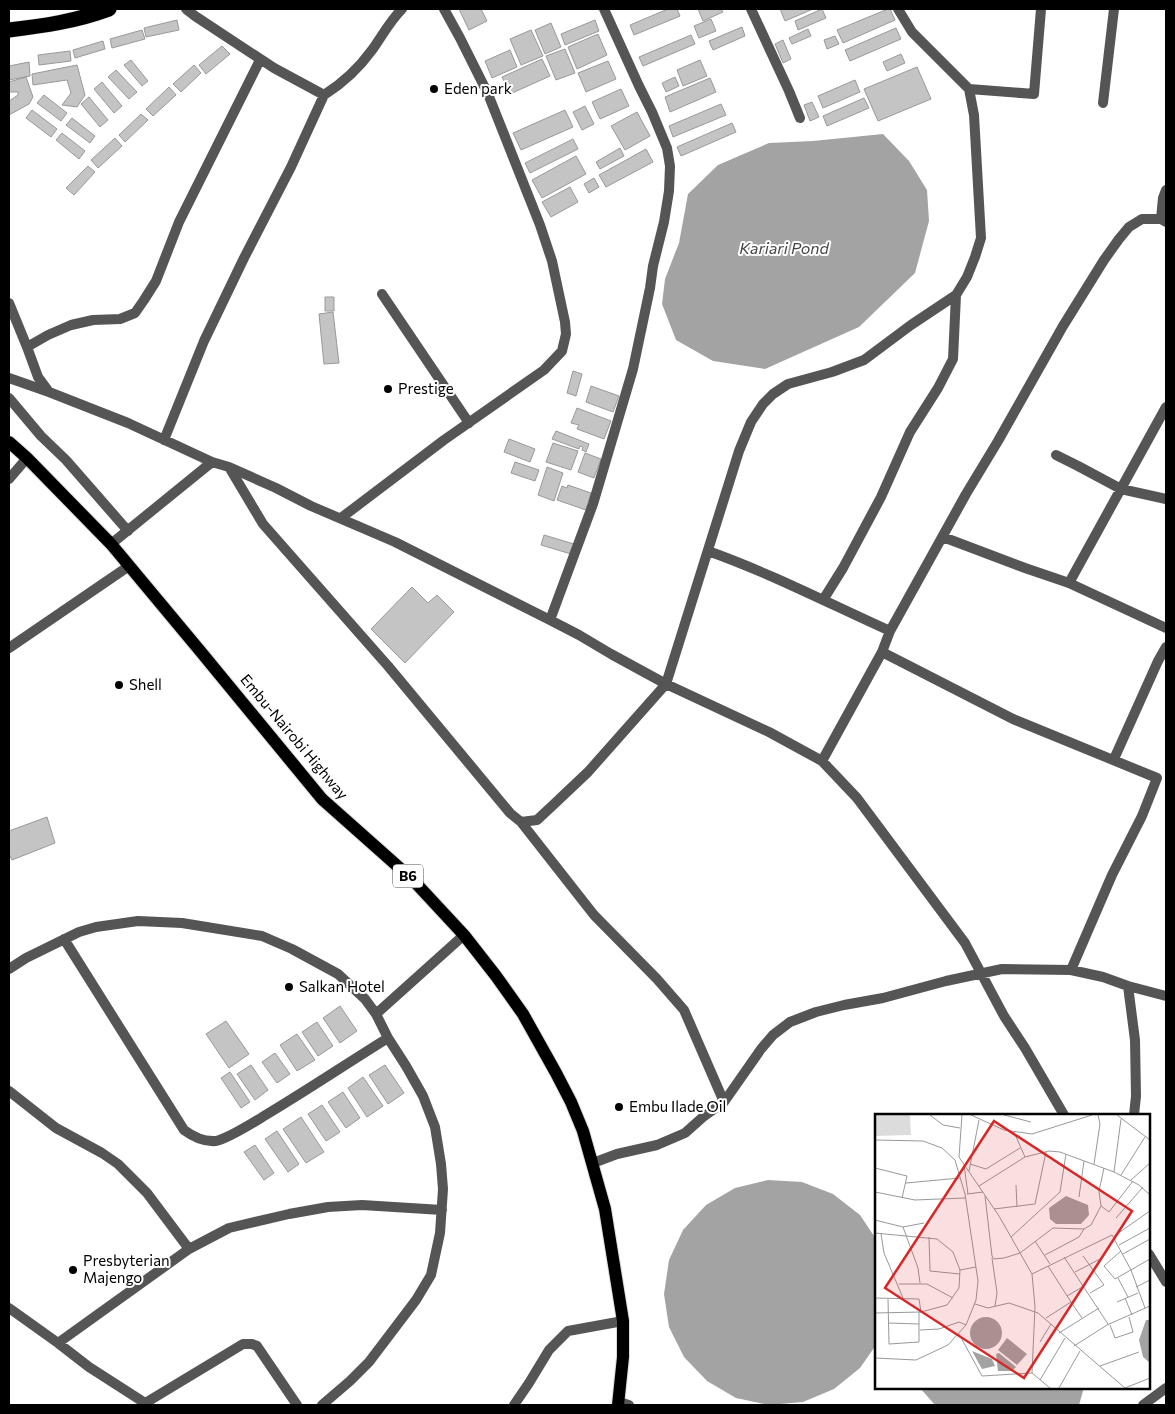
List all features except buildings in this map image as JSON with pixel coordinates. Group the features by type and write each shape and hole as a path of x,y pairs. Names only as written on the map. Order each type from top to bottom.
{"highway":[{"path":"9,30 52,25 109,9"}],"main road":[{"name":"Embu-Nairobi Highway","path":"9,442 28,458 111,544 322,799 412,879 464,935 523,1014 571,1102 583,1131 605,1208 623,1321 622,1404"}],"street":[{"path":"186,9 260,60 324,95"},
{"path":"164,440 204,341 291,167 324,95 350,75 372,50 393,18 402,9"},
{"path":"341,518 544,370 562,351 566,334 552,261 540,225 488,94 444,9"},
{"path":"550,620 593,504 633,369 653,266 664,222 668,191 670,166 667,148 604,9"},
{"path":"751,9 800,118"},
{"path":"521,822 537,820 588,772 666,684 738,451 751,422 763,404 773,394 788,384 832,372 864,360 956,295 967,277 981,238 974,124 969,89 912,32 898,9"},
{"path":"969,89 1034,94 1041,9"},
{"path":"1103,103 1114,9"},
{"path":"27,347 71,325 93,320 120,319 135,313 156,280 179,222 260,60"},
{"path":"822,761 882,652 890,631 1063,326 1104,260 1129,227 1142,219 1164,220 1163,198 1166,190"},
{"path":"382,294 469,423"},
{"path":"823,600 843,568 881,497 910,432 938,388 953,359 956,295"},
{"path":"9,303 38,377 49,392"},
{"path":"9,378 128,423 395,542 579,635 666,684 769,732 822,761 857,798 965,942 1004,1016 1063,1114"},
{"path":"9,398 128,531"},
{"path":"1069,583 1166,407"},
{"path":"1056,455 1122,489 1166,499"},
{"path":"9,479 28,458"},
{"path":"111,544 212,462"},
{"path":"228,467 263,524 388,666 510,813 521,822 594,915 664,986 684,1010 724,1102"},
{"path":"943,537 1069,583 1166,628"},
{"path":"708,551 746,565 890,631"},
{"path":"9,648 129,566"},
{"path":"1114,759 1166,647"},
{"path":"882,652 1013,718 1162,780 1112,875 1071,970"},
{"path":"9,969 26,958 79,932 96,927 138,921 182,923 262,936 292,949 338,974 364,999 376,1014 388,1038 423,1096 434,1127 442,1164 443,1189 440,1233 431,1275 416,1300 370,1362 322,1405"},
{"path":"376,1014 464,935"},
{"path":"64,940 184,1130 202,1140 215,1141 238,1131 288,1102 388,1038"},
{"path":"593,1163 617,1154 657,1145 685,1132 724,1102 773,1035 790,1022 816,1012 1002,969 1071,970 1103,977 1166,996"},
{"path":"1128,986 1135,1040 1136,1096 1134,1114"},
{"path":"9,1091 56,1128 118,1164 147,1193 189,1249"},
{"path":"58,1343 189,1249 229,1228 328,1206 362,1205 442,1210"},
{"path":"1150,1256 1166,1282"},
{"path":"9,1308 144,1404 243,1344 252,1344 257,1346 297,1405"},
{"path":"514,1405 549,1350 568,1331 623,1321"},
{"path":"1143,1405 1166,1388"}],"water":[{"name":"Kariari Pond","path":"883,134 909,161 927,190 929,221 915,273 859,327 765,369 713,361 676,340 662,304 665,279 679,243 688,194 718,165 769,143"},
{"path":"768,1180 802,1182 833,1194 860,1215 875,1238 875,1346 860,1368 834,1389 803,1402 769,1405 736,1398 707,1381 684,1357 669,1327 664,1294 669,1260 683,1230 706,1205 735,1188"},
{"path":"921,1389 1082,1389 1083,1391 1079,1405 935,1405"}],"place":[{"name":"Eden park","path":"434,89"},
{"name":"Prestige","path":"388,389"},
{"name":"Shell","path":"119,685"},
{"name":"Salkan Hotel","path":"289,987"},
{"name":"Embu Ilade Oil","path":"619,1107"},
{"name":"Presbyterian Majengo","path":"73,1270"}]}
